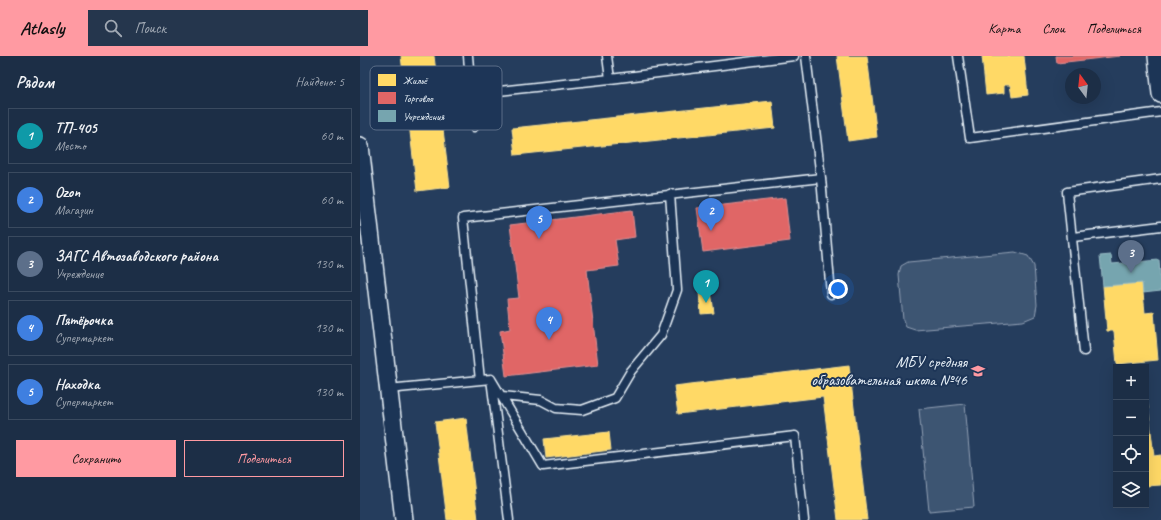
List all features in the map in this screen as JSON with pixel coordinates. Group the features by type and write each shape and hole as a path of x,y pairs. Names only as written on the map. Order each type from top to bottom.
{"street":[{"path":"1157,56 1161,94"},
{"path":"360,146 404,520"}],"lane":[{"path":"468,56 469,66"},
{"path":"607,56 610,79"},
{"path":"502,91 794,56"},
{"path":"806,56 821,178 831,294"},
{"path":"958,56 970,138 1161,112"},
{"path":"480,380 464,218 821,178"},
{"path":"1084,351 1067,192 1161,179"},
{"path":"502,396 542,400 556,408 582,410 615,398 631,371 661,336 677,290 670,194"},
{"path":"1073,237 1161,226"},
{"path":"388,389 491,379"},
{"path":"491,379 543,466 795,436 804,520"},
{"path":"491,379 509,520"}],"shaded area":[{"path":"1015,252 1028,256 1034,266 1037,305 1035,316 1023,321 915,330 906,327 903,320 899,275 901,266 908,262"},
{"path":"965,404 974,507 929,511 919,409"}],"building: Жильё":[{"path":"401,56 434,56 435,66 402,66"},
{"path":"837,56 867,56 877,137 848,141"},
{"path":"982,56 1024,56 1028,95 1012,97 1010,85 1004,85 1004,93 986,95"},
{"path":"772,101 775,128 515,155 512,128"},
{"path":"410,130 443,130 450,187 417,191"},
{"path":"1142,283 1145,313 1154,312 1158,360 1117,364 1114,331 1107,331 1103,286"},
{"path":"711,291 714,313 701,314 699,292"},
{"path":"849,365 867,520 838,520 823,397 678,414 674,386"},
{"path":"1149,415 1154,456 1161,455 1161,485 1149,486"},
{"path":"466,418 478,520 447,520 435,422"},
{"path":"609,432 611,450 546,458 544,439"}],"building: Торговля":[{"path":"1056,56 1120,56 1057,63"},
{"path":"785,198 790,241 703,252 697,208"},
{"path":"632,210 635,237 615,240 619,266 587,270 598,365 506,376 500,331 510,329 507,299 519,298 510,225"}],"building: Учреждения":[{"path":"1111,255 1112,264 1159,260 1161,291 1143,293 1142,283 1103,286 1100,256"}],"place":[{"name":"Ozon","path":"711,231"},
{"name":"Находка","path":"539,239"},
{"name":"ЗАГС Автозаводского района","path":"1131,273"},
{"name":"ТП-405","path":"706,303"},
{"name":"Пятёрочка","path":"549,340"},
{"name":"МБУ средняя образовательная школа №46","path":"978,371"}]}
